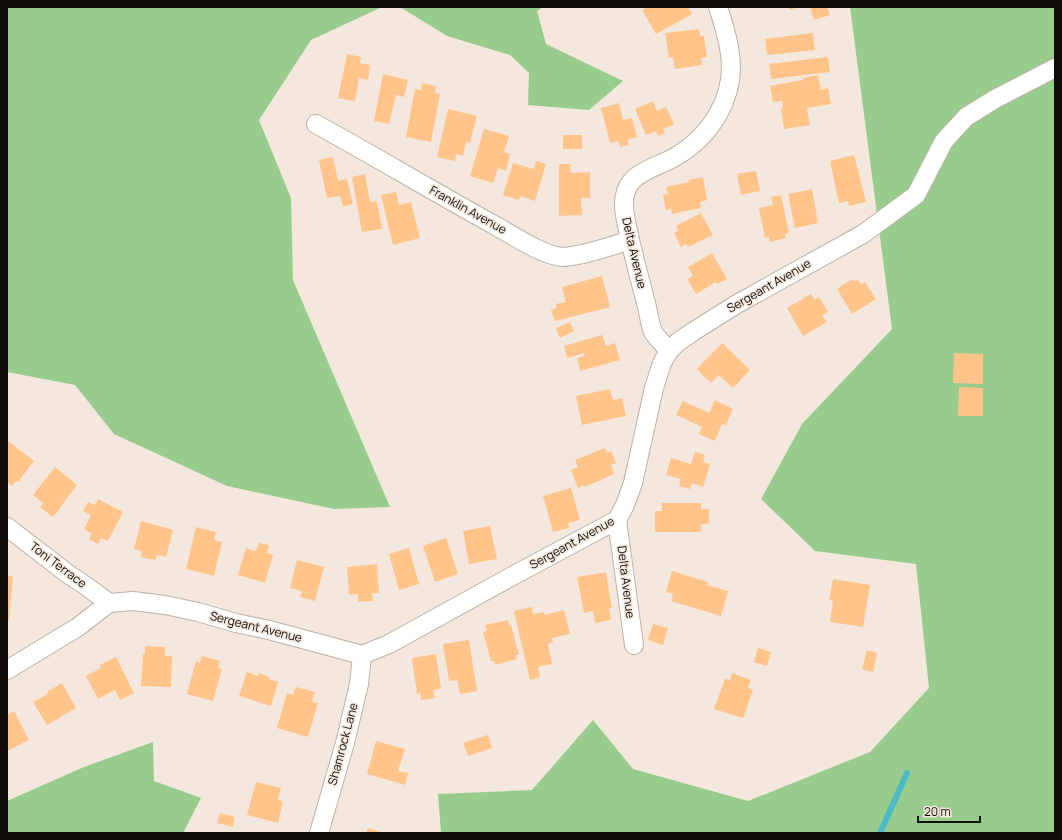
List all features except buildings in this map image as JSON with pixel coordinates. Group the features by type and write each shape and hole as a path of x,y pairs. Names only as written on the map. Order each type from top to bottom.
{"street":[{"name":"Delta Avenue","path":"669,351 653,331 630,240 624,206 626,191 630,183 641,173 680,154 703,136 715,121 725,101 730,78 730,55 727,37 718,7"},
{"name":"Sergeant Avenue","path":"109,603 133,601 165,605 269,630 362,655 389,644 617,520 625,505 633,483 654,388 662,363 669,351 678,342 737,304 863,234 916,195 944,141 966,117 995,99 1055,68"},
{"name":"Franklin Avenue","path":"316,124 384,161 469,211 549,253 563,257 578,255 604,249 630,240"},
{"name":"Delta Avenue","path":"617,520 634,645"},
{"name":"Toni Terrace","path":"7,527 68,574 109,603"},
{"path":"7,670 78,627 109,603"},
{"name":"Shamrock Lane","path":"319,833 345,743 359,684 362,655"}],"green space":[{"path":"7,7 382,7 311,40 259,120 291,198 293,280 390,507 334,509 227,486 114,434 75,385 7,372"},
{"path":"400,7 543,7 537,11 546,44 623,81 589,110 528,105 529,73 510,55 447,36"},
{"path":"850,7 1055,7 1055,833 441,833 438,794 532,790 593,720 633,769 748,801 870,752 929,688 916,564 815,551 761,499 802,424 892,329"},
{"path":"153,742 154,781 201,798 183,833 7,833 7,801 84,767"}],"waterway":[{"path":"880,833 907,773"}]}
